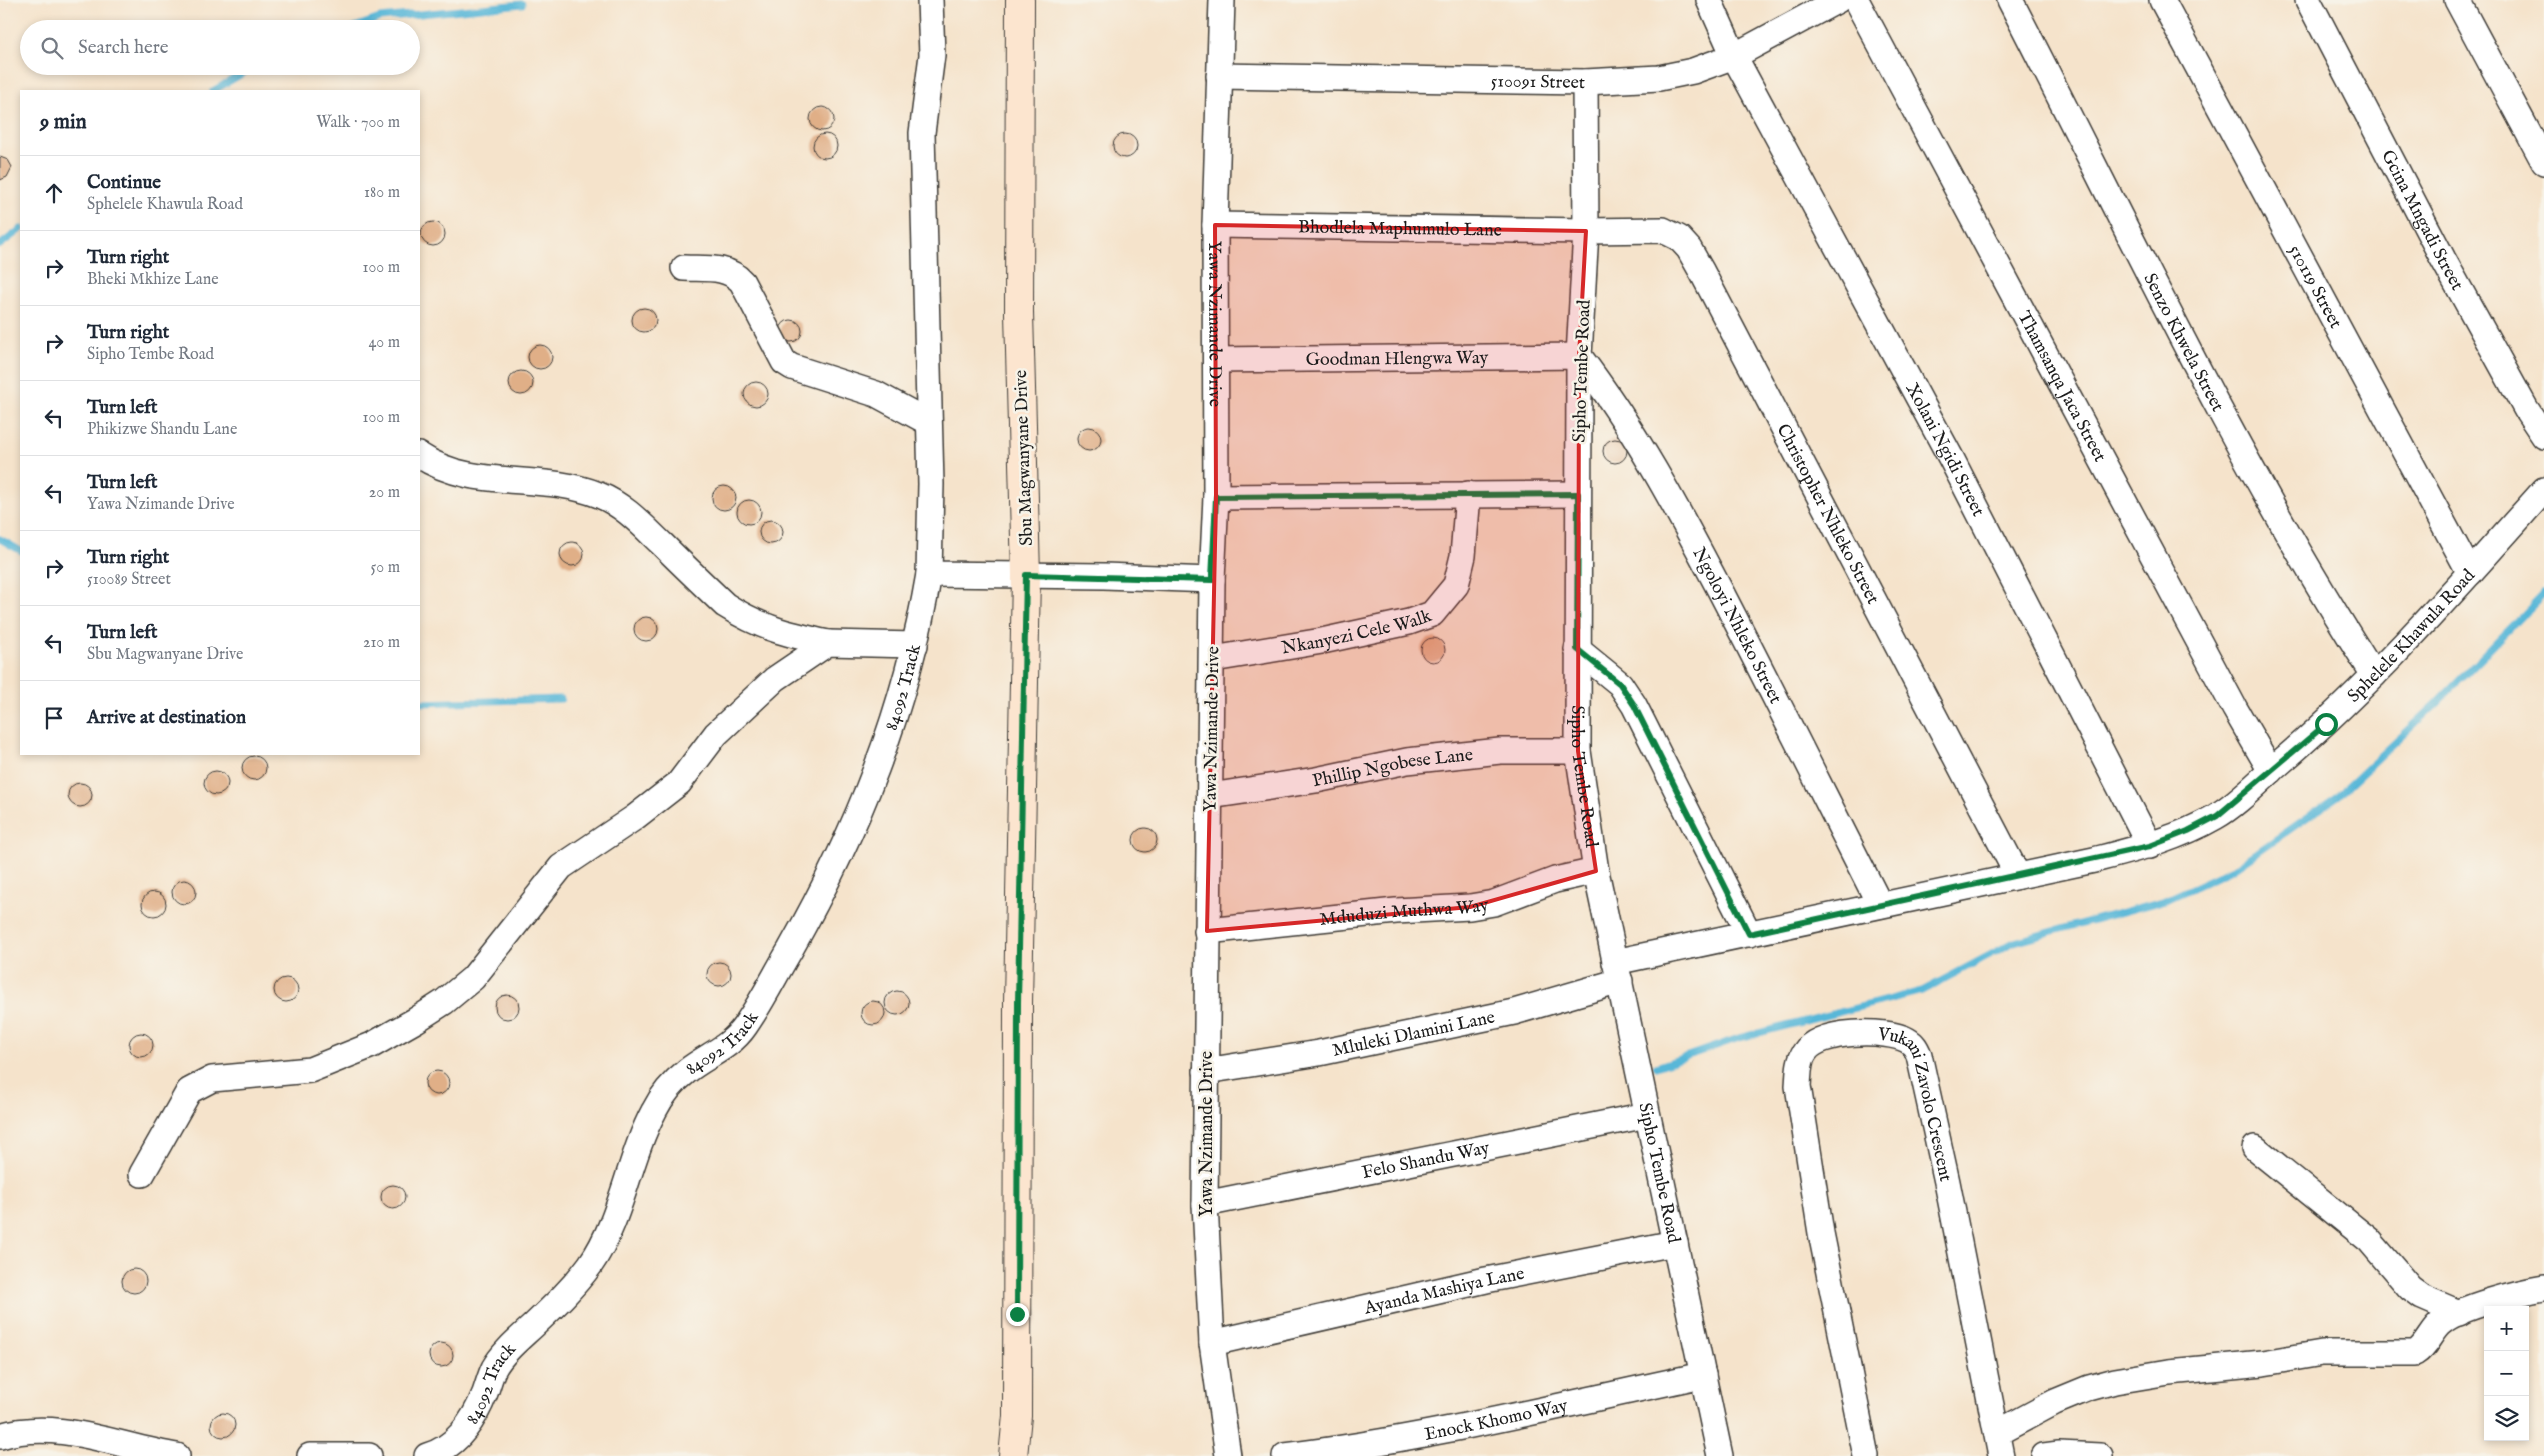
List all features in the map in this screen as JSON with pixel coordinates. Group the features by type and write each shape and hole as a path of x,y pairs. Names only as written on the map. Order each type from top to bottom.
{"main road":[{"name":"Sbu Magwanyane Drive","path":"1013,1456 1017,1416 1018,1003 1026,575 1019,313 1020,0"}],"street":[{"name":"84092 Track","path":"427,1456 447,1447 461,1435 473,1420 494,1368 508,1349 569,1292 591,1263 610,1224 653,1112 666,1090 687,1071 735,1038 760,1002 837,863 888,742 915,645 929,574 932,528 922,133 932,55 930,0"},
{"name":"Yawa Nzimande Drive","path":"1222,0 1215,226 1216,497 1212,580 1204,1204 1212,1343 1228,1456"},
{"name":"Xolani Ngidi Street","path":"1709,0 1734,56 1951,458 2150,846"},
{"name":"510091 Street","path":"1219,76 1584,82 1668,76 1693,71 1734,56 1838,0"},
{"name":"Thamsanqa Jaca Street","path":"1856,0 2220,682 2271,771"},
{"name":"Senzo Khwela Street","path":"2010,0 2218,406 2302,559 2374,675"},
{"name":"510119 Street","path":"2162,0 2470,573"},
{"name":"Gcina Mngadi Street","path":"2308,0 2443,259 2526,409 2544,436"},
{"path":"2457,0 2544,162"},
{"name":"Sipho Tembe Road","path":"1584,82 1586,232 1579,356 1578,751 1596,871 1720,1456"},
{"name":"Bhodlela Maphumulo Lane","path":"1215,226 1586,232"},
{"name":"Christopher Nhleko Street","path":"1586,232 1663,230 1679,238 1689,249 2018,876"},
{"path":"684,268 726,270 734,274 742,282 784,362 792,368 876,394 928,422"},
{"name":"Goodman Hlengwa Way","path":"1216,360 1579,356"},
{"name":"Ngoloyi Nhleko Street","path":"1579,356 1633,432 1681,517 1768,682 1880,905"},
{"path":"420,456 434,466 455,474 557,483 600,495 627,512 725,605 743,617 775,632 828,643 915,645"},
{"name":"Sphelele Khawula Road","path":"1617,972 1749,934 2150,846 2188,831 2217,816 2326,724 2470,573 2544,490"},
{"name":"Nkanyezi Cele Walk","path":"1212,659 1341,637 1409,622 1432,614 1456,585 1463,556 1468,494"},
{"path":"1216,497 1578,494"},
{"path":"929,574 1212,580"},
{"path":"142,1174 189,1091 200,1084 212,1079 310,1070 372,1045 444,1002 473,978 560,867 634,818 679,783 716,734 751,700 775,679 828,643"},
{"path":"1577,649 1620,684 1634,705 1749,934"},
{"name":"Phillip Ngobese Lane","path":"1210,796 1316,780 1407,761 1500,751 1578,751"},
{"name":"Mduduzi Muthwa Way","path":"1207,931 1396,911 1470,907 1494,903 1555,880 1596,871"},
{"name":"Mluleki Dlamini Lane","path":"1206,1070 1319,1053 1514,1012 1617,972"},
{"name":"Vukani Zavolo Crescent","path":"1866,1456 1821,1233 1798,1086 1799,1067 1804,1052 1813,1043 1843,1034 1893,1035 1915,1046 1919,1055 1947,1182 1999,1445"},
{"name":"Felo Shandu Way","path":"1204,1204 1647,1115"},
{"path":"2255,1148 2370,1240 2410,1288 2422,1298 2458,1313"},
{"name":"Ayanda Mashiya Lane","path":"1212,1343 1486,1280 1675,1242"},
{"path":"1999,1445 2055,1402 2089,1388 2115,1381 2169,1372 2263,1363 2322,1353 2415,1353 2421,1349 2434,1328 2444,1320 2458,1313 2544,1288"},
{"name":"Enock Khomo Way","path":"1285,1456 1333,1450 1454,1428 1703,1375"},
{"path":"0,1436 16,1431 55,1431 102,1439 177,1456"},
{"path":"2044,1456 2067,1454 2100,1456"},
{"path":"310,1456 368,1456"}],"highlighted area":[{"path":"1215,225 1586,231 1579,356 1578,751 1596,871 1470,907 1207,931 1216,497"}],"building":[{"path":"822,107 830,111 834,119 830,127 822,131 814,127 810,119 814,111"},
{"path":"825,134 833,138 837,146 833,154 825,158 817,154 813,146 817,138"},
{"path":"1125,134 1133,138 1137,146 1133,154 1125,158 1117,154 1113,146 1117,138"},
{"path":"0,157 8,160 12,167 7,177 0,180"},
{"path":"433,222 441,226 445,234 441,242 433,246 425,242 421,234 425,226"},
{"path":"644,308 652,312 656,320 652,328 644,332 636,328 632,320 636,312"},
{"path":"791,320 799,323 802,331 799,339 791,342 783,339 780,331 783,323"},
{"path":"540,345 548,349 552,357 548,365 540,369 532,365 528,357 532,349"},
{"path":"521,371 529,375 533,383 529,391 521,395 513,391 509,383 513,375"},
{"path":"756,382 764,386 768,394 764,402 756,406 748,402 744,394 748,386"},
{"path":"1089,427 1097,431 1101,439 1097,447 1089,451 1081,447 1077,439 1081,431"},
{"path":"1615,439 1623,443 1627,451 1623,459 1615,463 1607,459 1603,451 1607,443"},
{"path":"724,486 732,490 736,498 732,506 724,510 716,506 712,498 716,490"},
{"path":"749,500 757,504 761,512 757,520 749,524 741,520 737,512 741,504"},
{"path":"771,520 779,524 783,532 779,540 771,544 763,540 759,532 763,524"},
{"path":"572,542 580,546 584,554 580,562 572,566 564,562 560,554 564,546"},
{"path":"646,617 654,621 658,629 654,637 646,641 638,637 634,629 638,621"},
{"path":"1433,638 1441,642 1445,650 1441,658 1433,662 1425,658 1421,650 1425,642"},
{"path":"254,756 262,760 266,768 262,776 254,780 246,776 242,768 246,760"},
{"path":"216,771 224,775 228,783 224,791 216,795 208,791 204,783 208,775"},
{"path":"80,783 88,787 92,795 88,803 80,807 72,803 68,795 72,787"},
{"path":"1145,828 1153,832 1157,840 1153,848 1145,852 1137,848 1133,840 1137,832"},
{"path":"184,880 192,884 196,892 192,900 184,904 176,900 172,892 176,884"},
{"path":"154,892 162,896 166,904 162,912 154,916 146,912 142,904 146,896"},
{"path":"719,962 727,966 731,974 727,982 719,986 711,982 707,974 711,966"},
{"path":"286,978 294,982 298,990 294,998 286,1002 278,998 274,990 278,982"},
{"path":"897,991 905,995 909,1003 905,1011 897,1015 889,1011 885,1003 889,995"},
{"path":"507,995 515,999 519,1007 515,1015 507,1019 499,1015 495,1007 499,999"},
{"path":"873,1001 881,1005 885,1013 881,1021 873,1025 865,1021 861,1013 865,1005"},
{"path":"141,1033 149,1037 153,1045 149,1053 141,1057 133,1053 129,1045 133,1037"},
{"path":"437,1071 445,1075 449,1083 445,1091 437,1095 429,1091 425,1083 429,1075"},
{"path":"393,1185 401,1189 405,1197 401,1205 393,1209 385,1205 381,1197 385,1189"},
{"path":"134,1269 142,1273 146,1281 142,1289 134,1293 126,1289 122,1281 126,1273"},
{"path":"441,1343 449,1347 453,1355 449,1363 441,1367 433,1363 429,1355 433,1347"},
{"path":"223,1413 231,1417 235,1425 231,1433 223,1437 215,1433 211,1425 215,1417"}],"waterway":[{"path":"374,20 522,4"},
{"path":"215,90 240,75"},
{"path":"0,245 20,230"},
{"path":"0,539 20,550"},
{"path":"1656,1067 1739,1038 1922,991 2014,942 2166,900 2233,869 2338,796 2437,703 2544,594"},
{"path":"420,703 561,699"}],"route":[{"path":"1017,1314 1018,1003 1026,575 1212,580 1216,497 1578,494 1577,649 1620,684 1634,705 1749,934 2094,860 2150,846 2188,831 2217,816 2326,724"}]}
